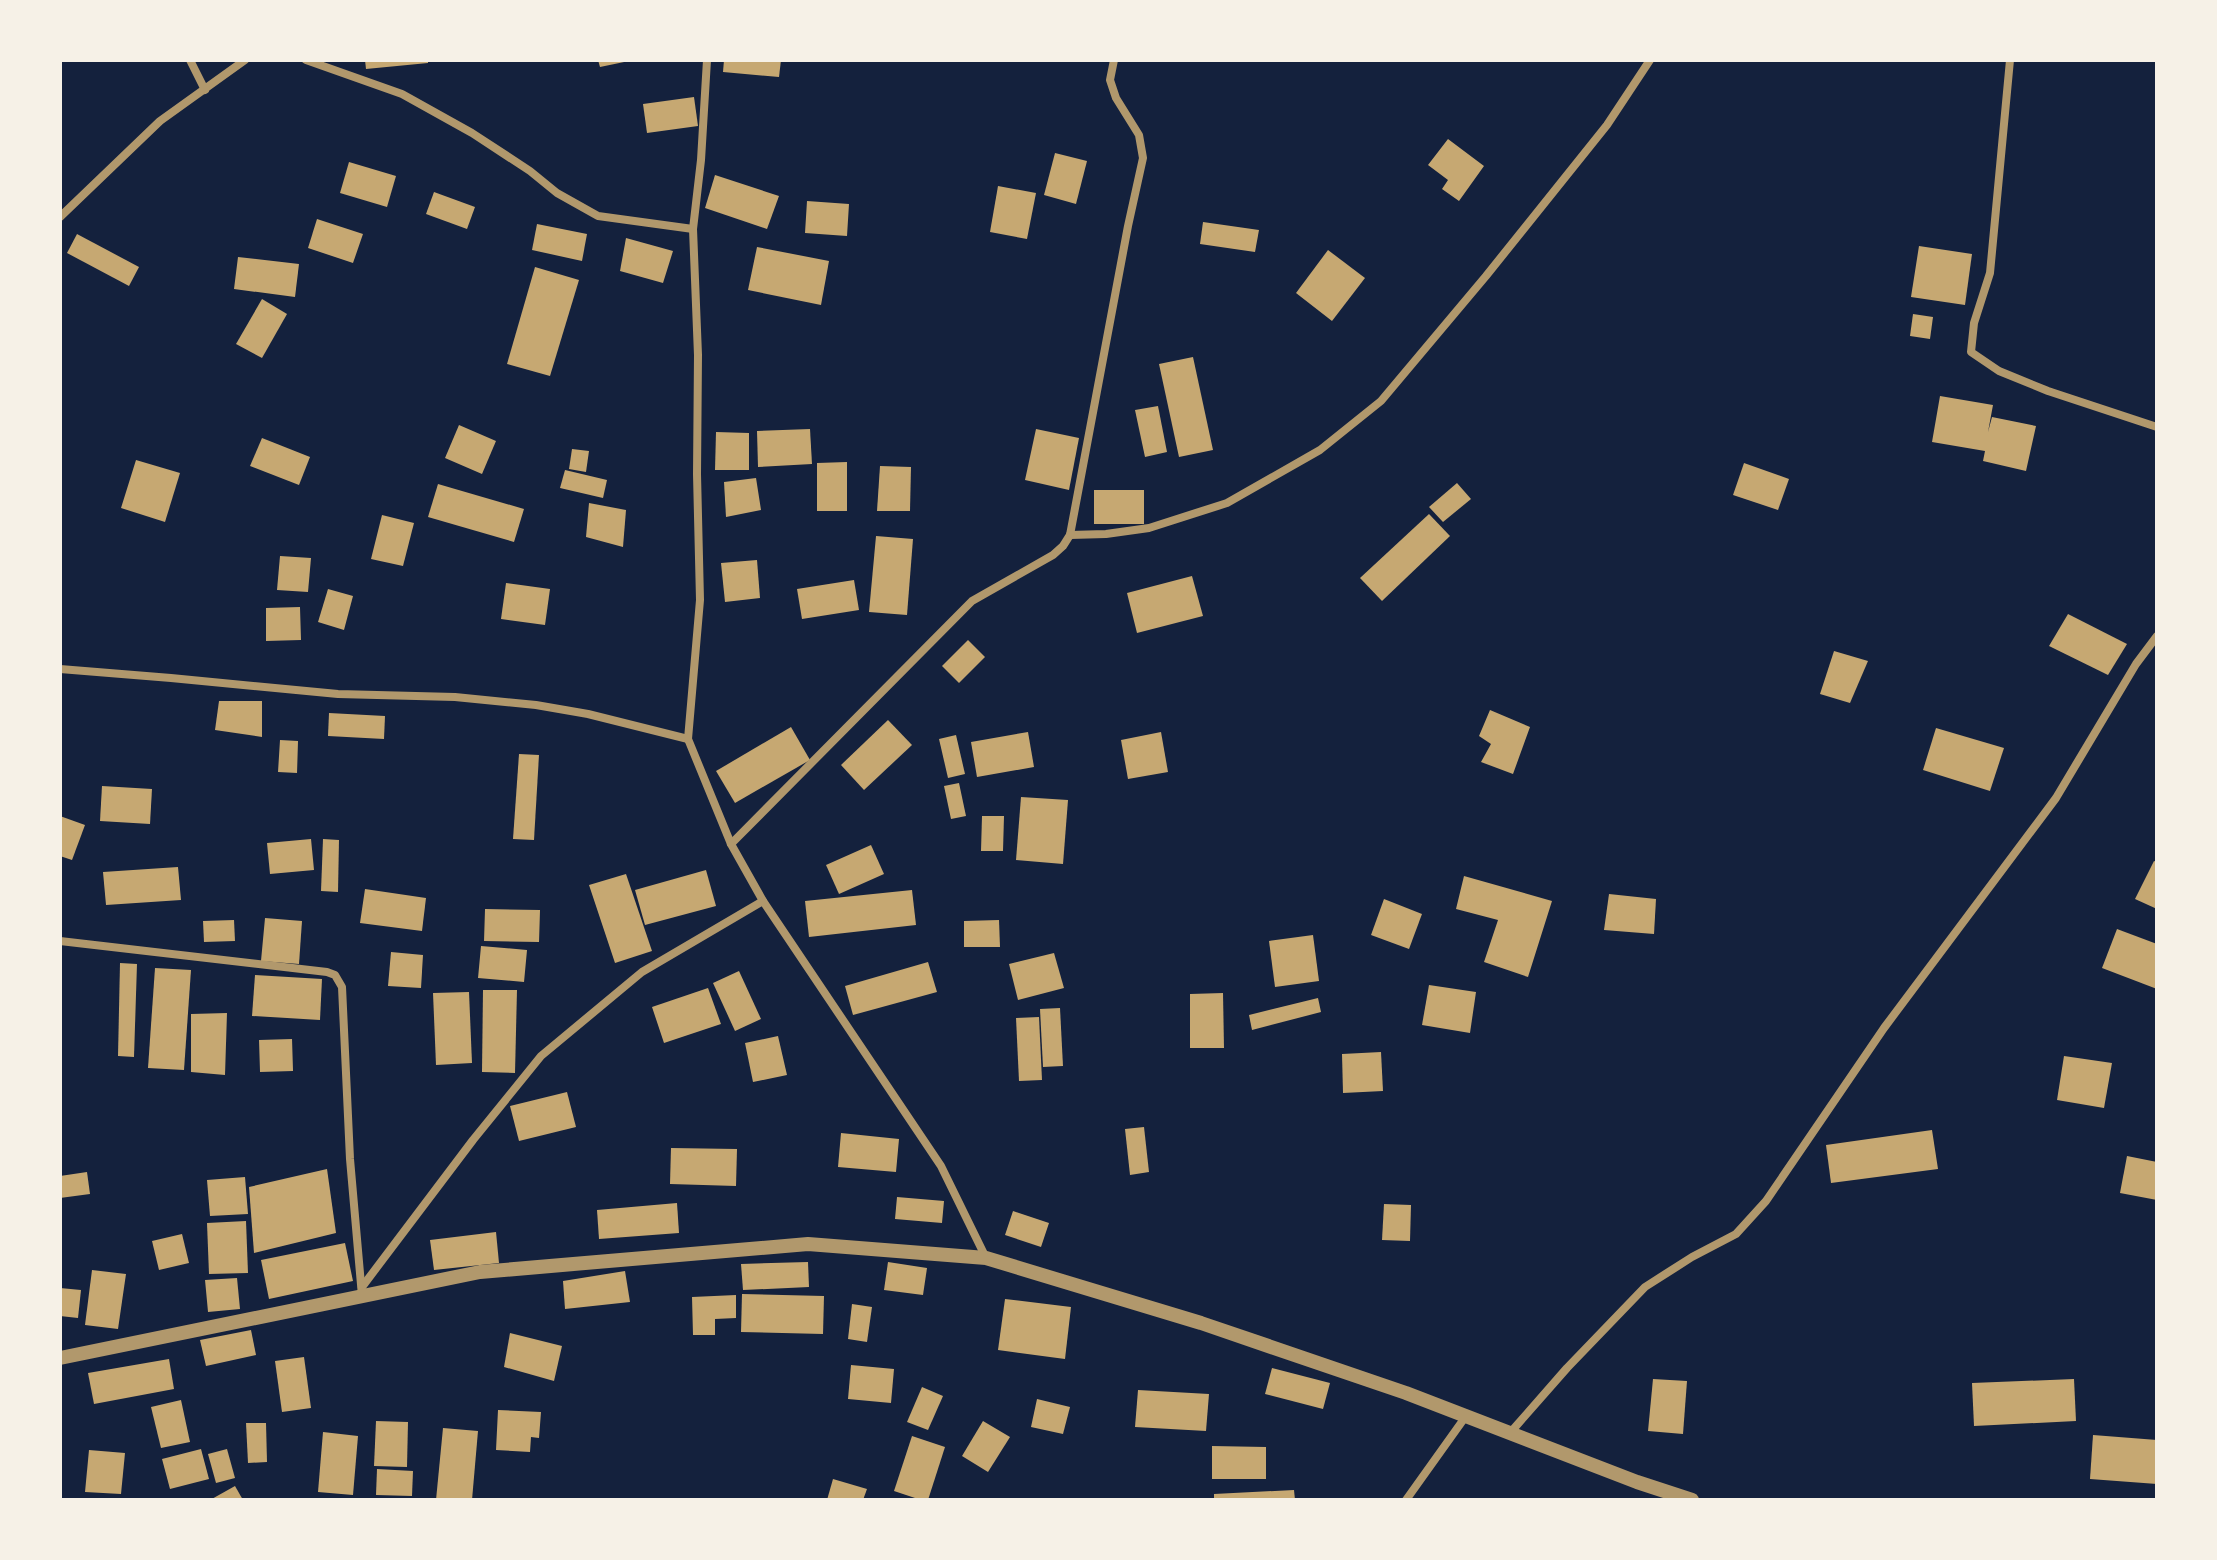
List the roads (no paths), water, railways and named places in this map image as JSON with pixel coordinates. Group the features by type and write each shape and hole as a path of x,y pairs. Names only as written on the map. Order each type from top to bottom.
{"street":[{"path":"190,60 205,90"},
{"path":"60,217 160,121 245,60"},
{"path":"306,60 402,94 472,133 530,171 557,193 598,216 693,229"},
{"path":"707,60 693,229 698,355 700,600 688,739 731,844 763,901 941,1166 986,1258"},
{"path":"731,844 972,601 1053,555 1070,535 1143,158 1139,135 1116,98 1110,80 1114,60"},
{"path":"1070,535 1149,528 1227,503 1320,450 1381,401 1607,125 1650,60"},
{"path":"2010,60 1990,273 1974,323 1971,352 1999,371 2035,386 2157,427"},
{"path":"1510,1433 1645,1287 1736,1234 1766,1201 1884,1028 2056,798 2136,664 2157,636"},
{"path":"60,669 338,694 455,697 536,705 588,714 688,739"},
{"path":"362,1292 473,1140 541,1056 642,972 763,901"},
{"path":"60,941 335,975 342,987 350,1159 362,1292"},
{"path":"60,1358 362,1292 480,1272 808,1244 986,1258 1201,1323 1692,1500"},
{"path":"1406,1500 1466,1416"}]}
